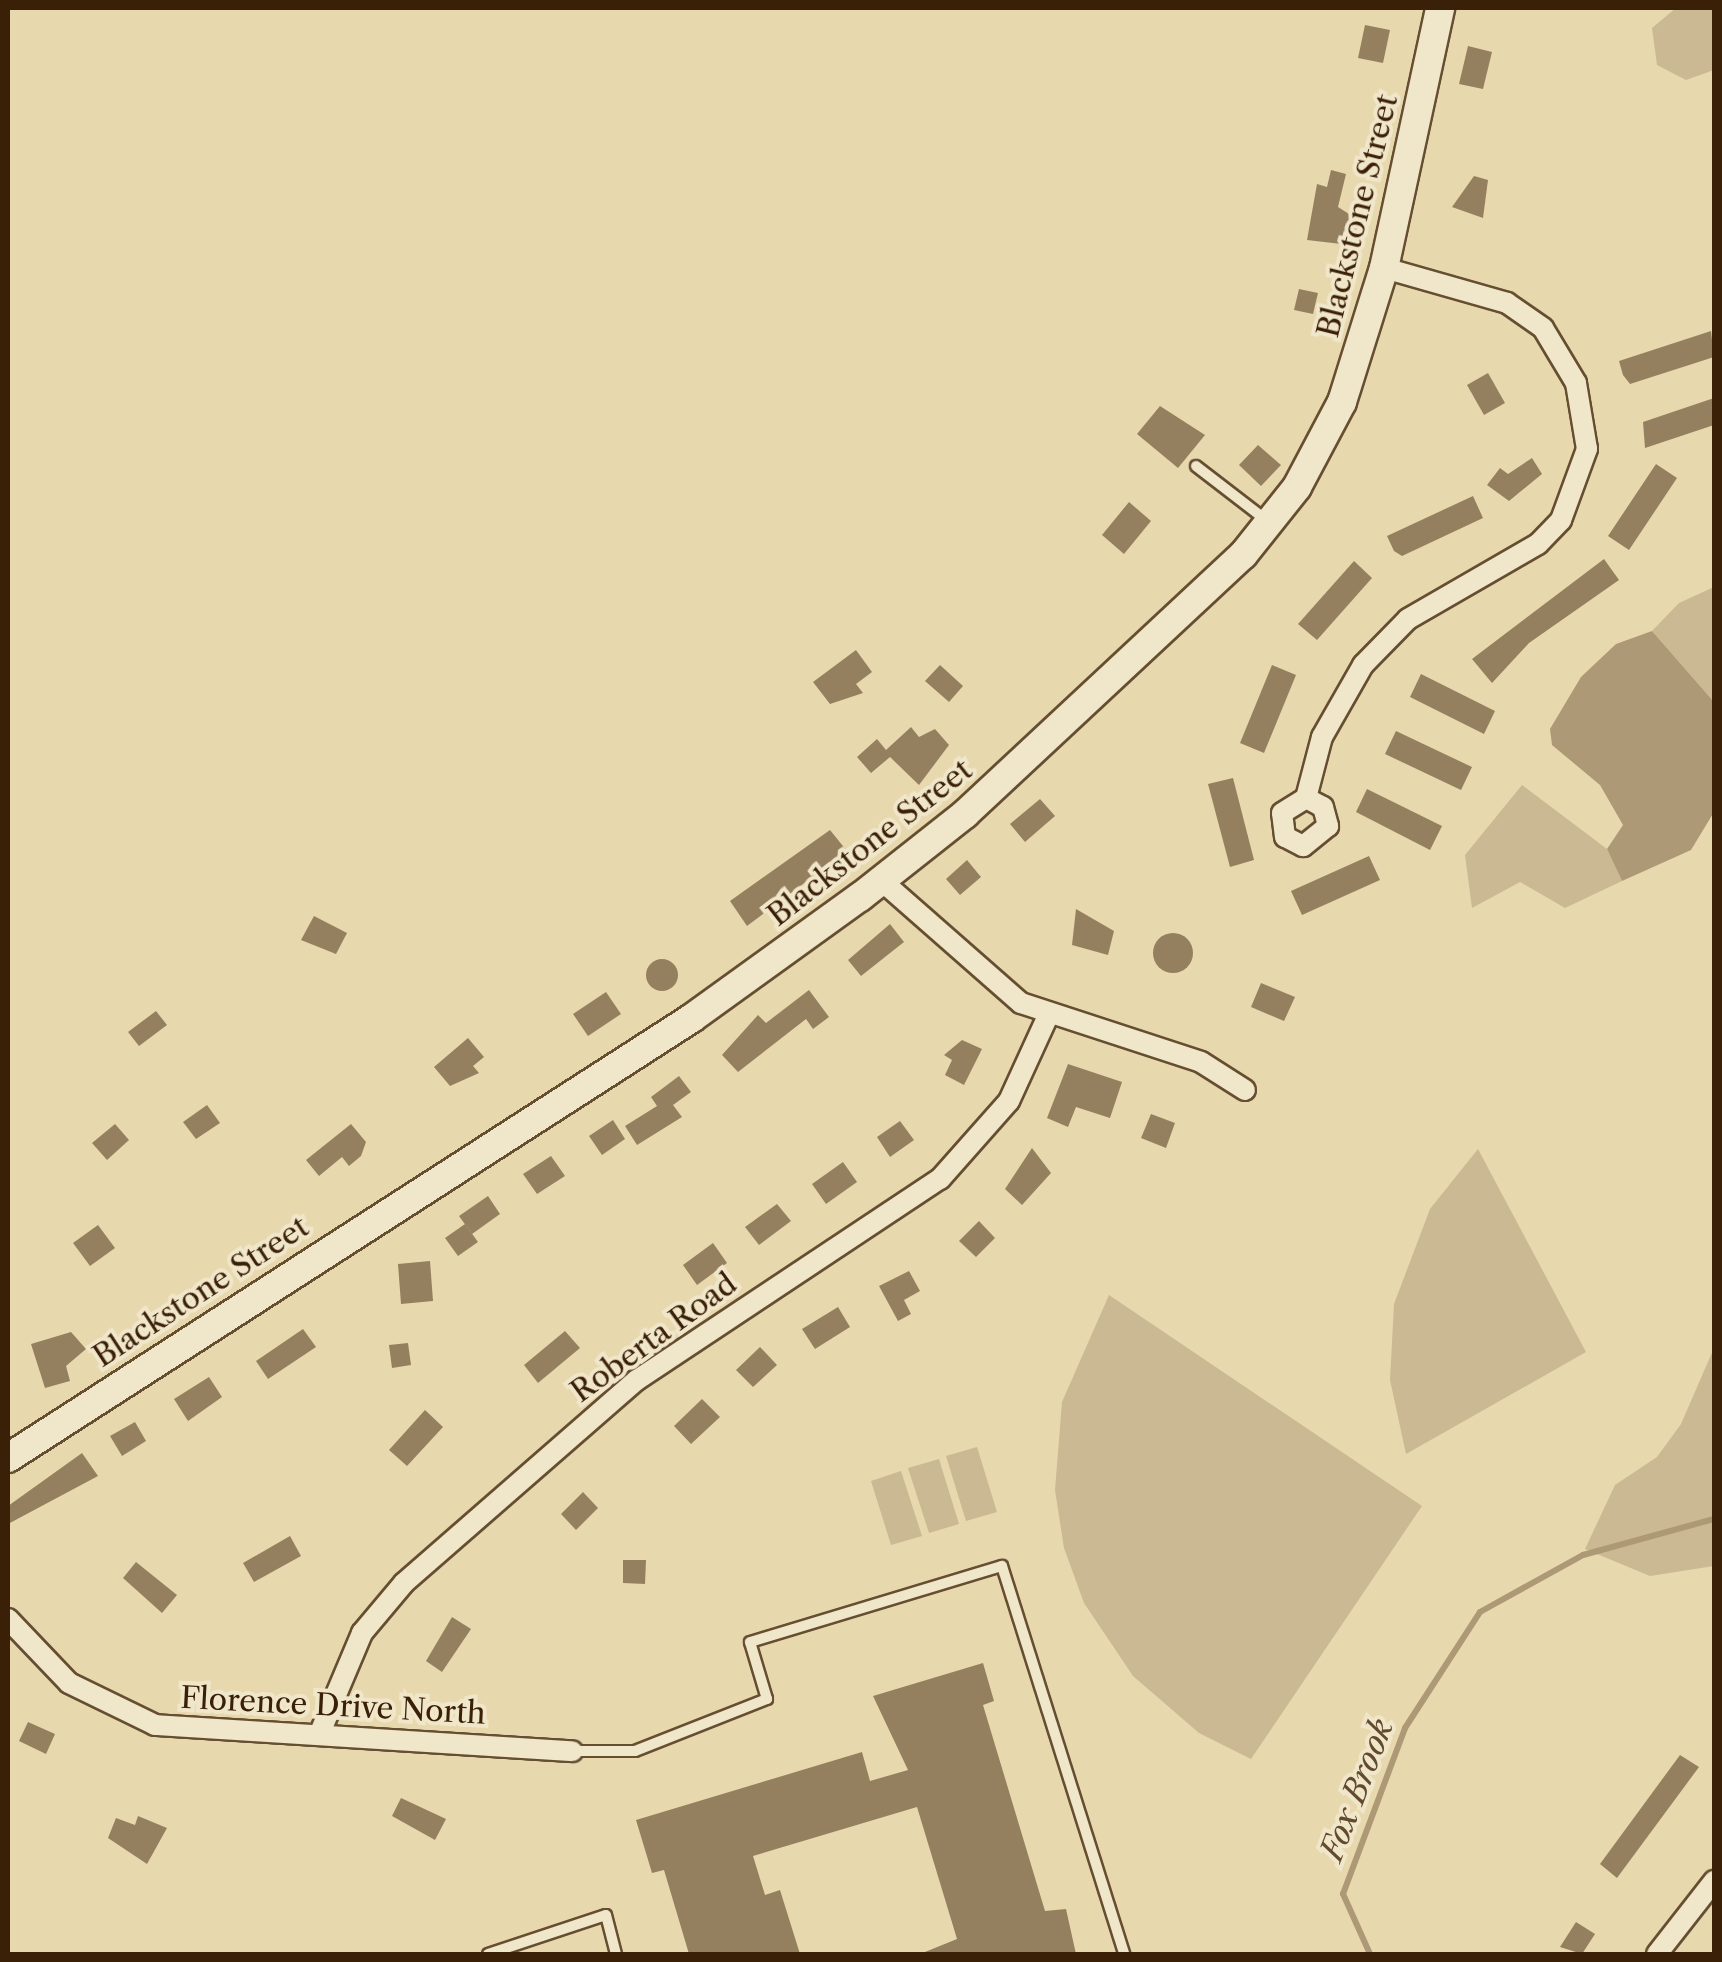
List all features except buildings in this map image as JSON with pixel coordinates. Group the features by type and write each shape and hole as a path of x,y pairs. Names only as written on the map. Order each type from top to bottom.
{"main road":[{"name":"Blackstone Street","path":"8,1458 664,1037 882,881 1142,654 1270,524 1342,402 1384,268 1440,8"}],"street":[{"path":"1306,798 1336,709 1382,642 1526,552 1560,520 1586,449 1576,383 1557,344 1526,314 1384,268"},
{"path":"882,881 974,970 1048,1016 1201,1062 1245,1090"},
{"name":"Roberta Road","path":"319,1735 362,1633 404,1583 637,1380 940,1179 1009,1101 1048,1016"},
{"name":"Florence Drive North","path":"8,1619 69,1684 132,1718 319,1735 572,1750"},
{"path":"1657,1954 1714,1880"}],"lane":[{"path":"1196,466 1270,524"},
{"path":"572,1750 635,1751 768,1699 750,1642 1002,1566 1124,1954"},
{"path":"488,1954 606,1915 616,1954"}],"shaded area":[{"path":"1676,8 1714,8 1714,70 1686,80 1657,65 1652,28"},
{"path":"1714,587 1714,702 1652,631 1679,603"},
{"path":"1652,631 1714,702 1714,812 1691,850 1622,881 1607,849 1623,825 1600,785 1552,745 1550,729 1581,677 1616,644"},
{"path":"1522,785 1607,849 1622,881 1565,908 1520,882 1472,908 1465,855"},
{"path":"1478,1149 1586,1352 1406,1454 1390,1380 1394,1304 1430,1209"},
{"path":"1109,1295 1422,1506 1251,1759 1199,1733 1133,1676 1084,1603 1064,1548 1055,1490 1062,1402"},
{"path":"1714,1348 1714,1566 1650,1576 1585,1549 1615,1485 1657,1457 1681,1424"},
{"path":"977,1447 997,1512 966,1521 946,1456"},
{"path":"939,1459 959,1524 929,1533 908,1468"},
{"path":"901,1471 922,1536 891,1545 871,1481"}],"waterway":[{"name":"Fox Brook","path":"1370,1954 1343,1894 1405,1728 1480,1612 1583,1555 1714,1519"}]}
